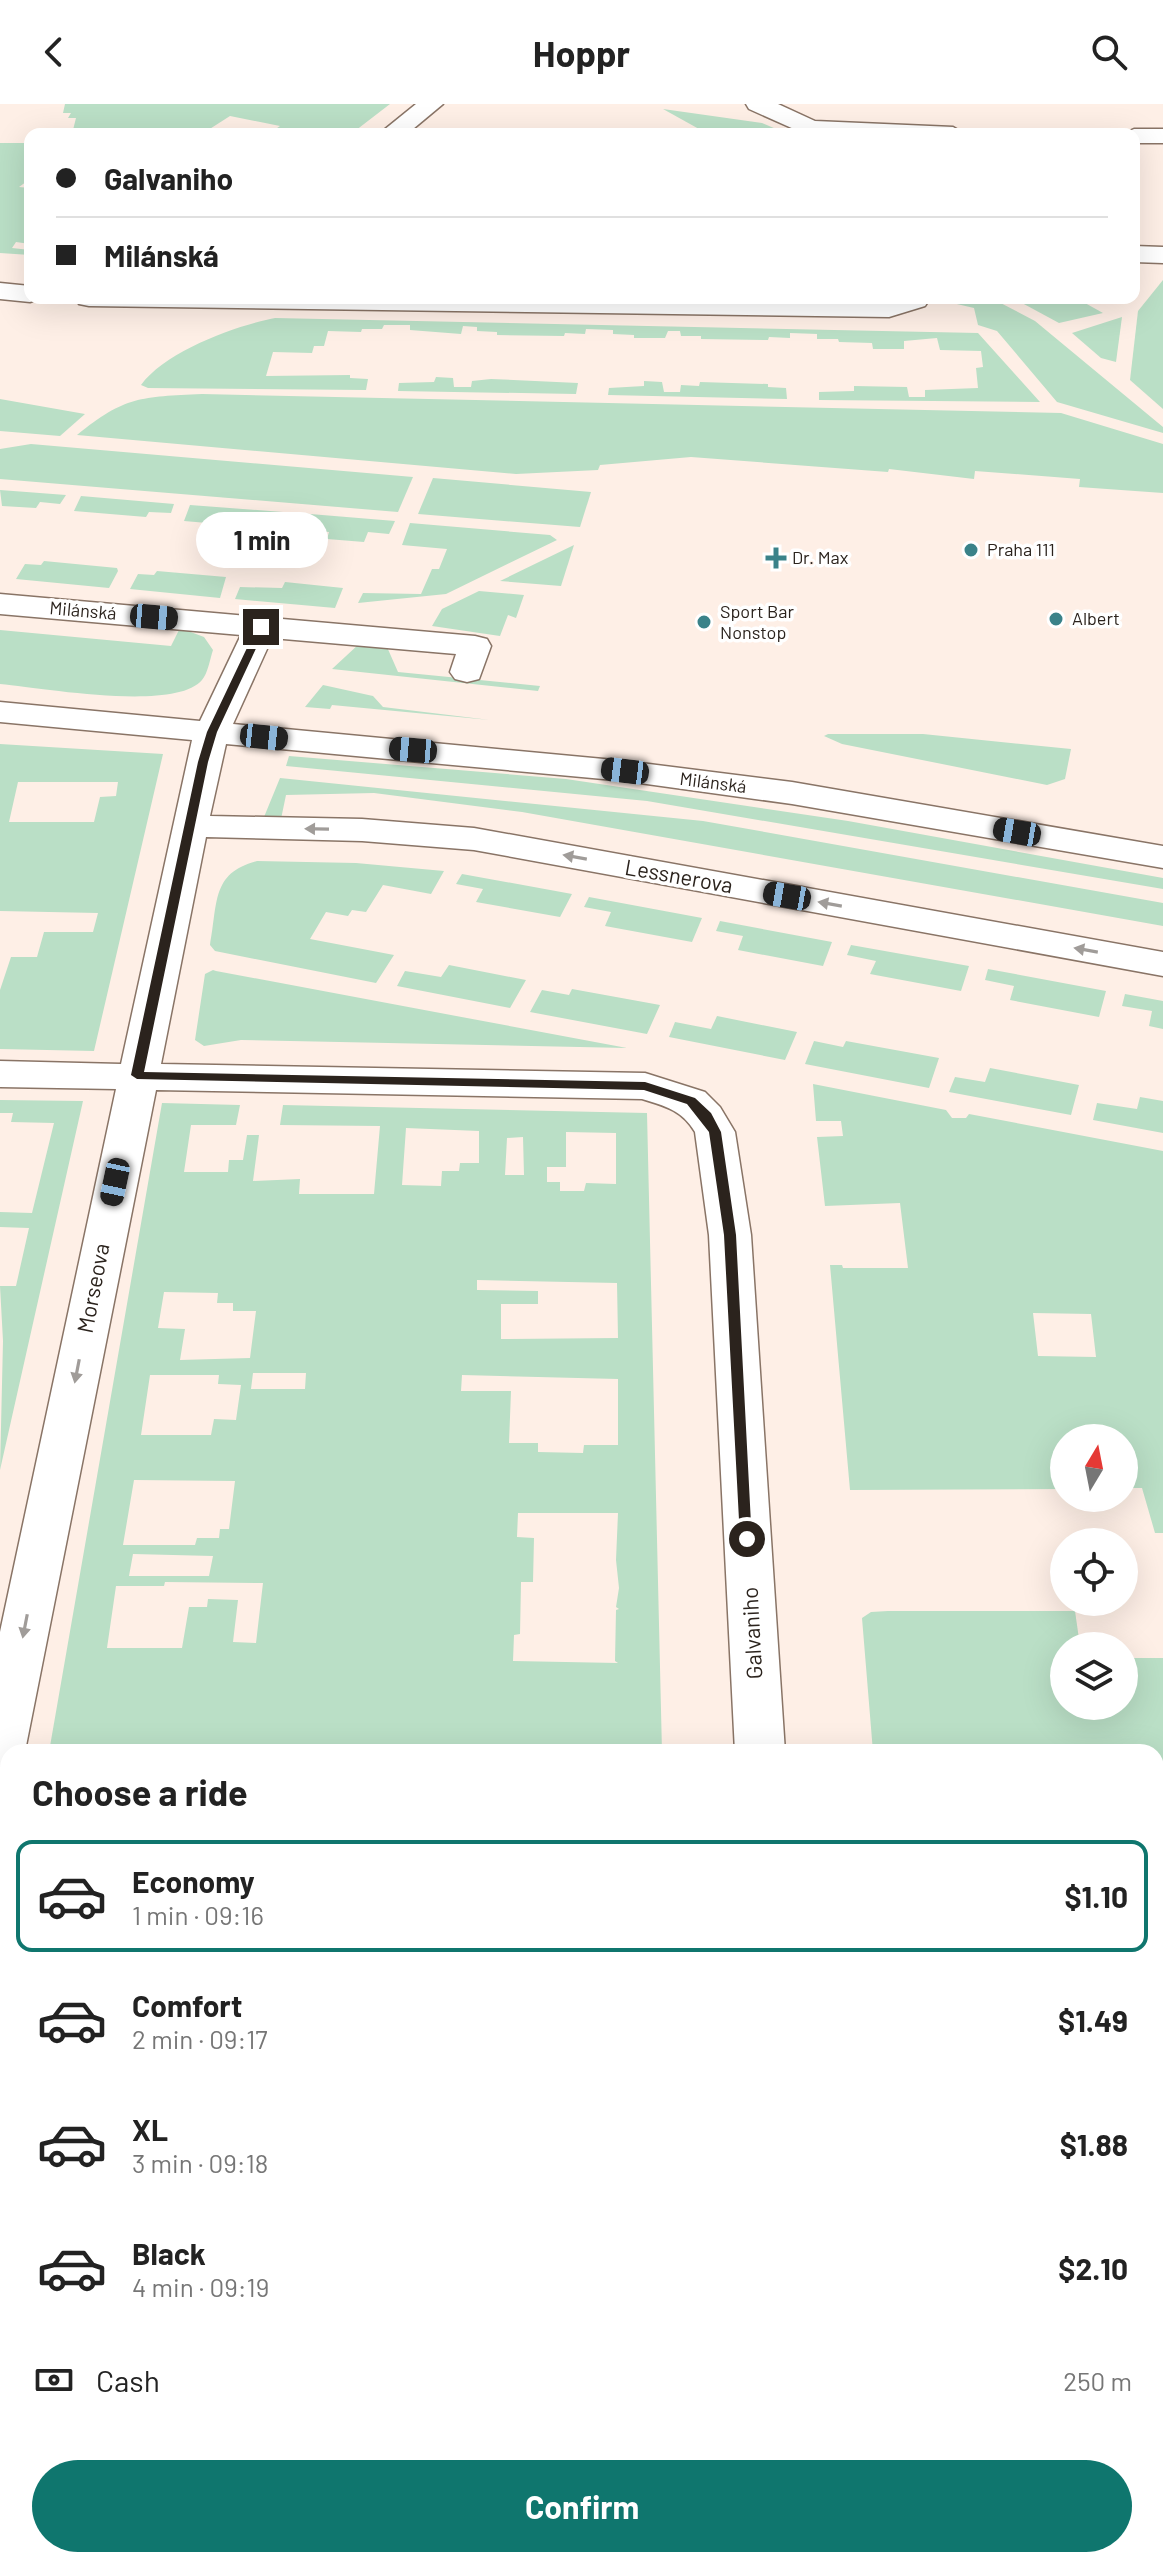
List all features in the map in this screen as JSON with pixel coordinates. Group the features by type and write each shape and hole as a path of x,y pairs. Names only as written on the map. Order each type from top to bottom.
{"street":[{"path":"399,128 431,104"},
{"path":"758,104 811,128"},
{"path":"1140,136 1163,136"},
{"path":"1140,254 1163,255"},
{"path":"0,291 24,293"},
{"path":"666,304 889,309 903,304"},
{"name":"Milánská","path":"0,604 475,646 467,672"},
{"path":"212,732 261,627"},
{"name":"Milánská","path":"0,712 537,761 792,793 1163,857"},
{"name":"Morseova","path":"1,1744 137,1075 212,732"},
{"name":"Lessnerova","path":"190,826 362,830 474,839 1163,964"},
{"path":"0,1074 137,1075"},
{"name":"Galvaniho","path":"137,1075 645,1086 691,1101 706,1116 715,1132 730,1235 760,1744"}],"green space":[{"path":"65,104 390,104 359,128 277,128 280,126 230,116 211,128 74,128 76,118 68,118 71,113 63,113"},
{"path":"663,109 762,123 774,128 697,128"},
{"path":"0,143 24,143 24,183 19,187 24,187 24,243 16,242 12,248 24,249 24,255 0,253"},
{"path":"1163,280 1163,409 1130,380 1138,311"},
{"path":"957,304 1002,304 1035,321 1163,427 1163,433 1057,402 997,331 978,325 974,308"},
{"path":"1024,304 1087,304 1103,313 1059,323"},
{"path":"1122,317 1116,362 1101,358 1072,333"},
{"path":"275,318 978,333 1040,402 819,400 819,392 854,391 854,386 907,387 909,397 925,397 925,390 978,388 976,368 983,367 981,351 940,350 937,338 904,341 904,349 873,349 872,343 817,339 817,334 790,333 790,338 769,337 768,340 701,339 701,336 681,336 680,331 668,331 665,338 634,338 634,335 613,334 613,330 586,329 585,334 565,333 564,336 497,335 497,332 477,331 477,327 463,326 461,334 410,330 410,325 384,325 382,329 362,329 361,332 328,331 324,346 314,346 312,353 273,352 266,376 350,375 350,378 368,379 366,390 148,388 141,385 167,361 202,342"},
{"path":"436,377 453,378 454,387 471,387 472,381 491,379 578,383 576,394 398,391 399,383 434,382"},
{"path":"644,381 662,382 664,392 680,392 681,385 699,386 700,382 768,384 768,387 786,388 787,399 608,395 609,388 644,386"},
{"path":"202,394 1061,413 1163,444 1163,493 1079,487 1080,479 975,471 974,479 889,469 888,472 691,457 600,465 598,470 516,474 77,435 108,413 135,401"},
{"path":"0,399 85,414 60,436 0,431"},
{"path":"31,444 413,477 398,512 0,479 0,449"},
{"path":"433,478 591,492 580,527 418,514"},
{"path":"0,490 66,495 60,504 40,502 36,508 2,506"},
{"path":"81,496 174,504 171,513 149,512 146,517 74,511"},
{"path":"190,505 283,512 278,522 257,520 254,527 184,521"},
{"path":"298,513 395,521 389,534 368,532 364,542 327,539 329,532 292,529"},
{"path":"410,523 550,535 557,540 446,594 358,603 363,593 421,594 432,569 439,569 447,549 402,545"},
{"path":"574,545 561,586 500,581"},
{"path":"44,561 117,568 118,571 109,588 16,579 25,564 41,565"},
{"path":"157,571 226,577 220,598 130,589 138,574 154,575"},
{"path":"285,582 343,588 335,608 235,599 240,587 282,588"},
{"path":"479,591 524,595 516,618 508,615 500,636 432,626 442,609"},
{"path":"180,628 204,637 213,650 204,677 187,690 165,695 107,696 0,684 0,630 171,646"},
{"path":"359,644 387,647 398,672 540,686 538,691 332,669"},
{"path":"323,685 373,696 383,707 490,720 332,705 330,709 305,707"},
{"path":"923,734 1071,749 1065,779 1047,785 842,744 824,736"},
{"path":"0,744 163,754 94,1051 0,1049 0,990 11,957 37,957 44,932 93,932 98,913 0,911","holes":["18,782 118,782 116,796 100,797 94,822 9,822"]},
{"path":"289,756 566,779 848,821 1163,878 1163,889 647,801 286,766"},
{"path":"280,778 703,821 1163,903 1163,926 522,812 374,793 286,795 281,819 264,817"},
{"path":"257,861 356,863 444,871 431,894 383,885 366,912 352,910 348,916 326,912 310,939 394,955 376,983 215,951 210,945 219,892 231,873"},
{"path":"462,874 572,894 560,917 476,902 483,889 456,884"},
{"path":"589,897 702,918 692,942 605,926 611,912 584,907"},
{"path":"720,921 832,942 823,966 738,950 743,936 716,931"},
{"path":"851,945 969,966 961,991 870,974 876,961 847,955"},
{"path":"449,965 526,980 510,1008 397,986 405,971 441,977"},
{"path":"988,969 1106,991 1099,1017 1010,1000 1014,986 985,980"},
{"path":"213,970 627,1048 241,1040 204,1046 195,1040 205,974"},
{"path":"572,989 660,1005 647,1034 530,1012 542,990 569,995"},
{"path":"1125,994 1163,1001 1163,1029 1149,1026 1152,1011 1122,1006"},
{"path":"717,1016 797,1032 785,1060 669,1037 675,1022 711,1029"},
{"path":"814,1041 843,1047 846,1041 939,1058 929,1088 805,1064"},
{"path":"990,1068 1079,1085 1071,1115 949,1092 955,1077 985,1082"},
{"path":"813,1084 946,1110 952,1118 966,1118 969,1114 1163,1151 1163,1533 1155,1533 1142,1488 1138,1488 1138,1424 1050,1424 1050,1489 850,1490 830,1265 842,1265 843,1268 908,1268 900,1203 825,1206 817,1137 843,1136 841,1121 816,1121","holes":["1033,1313 1091,1314 1096,1357 1038,1356"]},
{"path":"1140,1097 1163,1101 1163,1133 1093,1120 1097,1103 1137,1109"},
{"path":"0,1100 83,1101 0,1470 3,1341 0,1286 16,1286 29,1228 0,1227 0,1212 32,1213 54,1123 11,1122 13,1113 0,1113"},
{"path":"162,1103 240,1105 236,1125 191,1125 184,1172 228,1172 229,1160 243,1160 247,1135 259,1135 253,1181 300,1179 299,1194 374,1194 380,1126 280,1125 283,1105 647,1113 662,1744 50,1744","holes":["406,1128 479,1131 479,1163 460,1163 459,1171 442,1171 441,1186 402,1185","566,1132 616,1133 616,1184 586,1183 584,1191 560,1191 560,1182 547,1182 547,1167 566,1167","523,1137 524,1175 505,1175 507,1138","477,1280 617,1283 618,1338 501,1339 501,1304 538,1304 538,1291 477,1290","164,1292 218,1293 217,1303 233,1303 233,1311 256,1311 250,1358 180,1360 185,1329 158,1328","253,1373 306,1373 305,1389 251,1389","150,1375 219,1375 218,1384 241,1385 236,1420 214,1419 211,1435 141,1435","462,1375 618,1379 618,1445 584,1445 583,1453 538,1452 538,1443 509,1443 511,1391 461,1391","134,1480 235,1481 229,1529 220,1529 219,1538 197,1538 195,1545 123,1545","518,1513 618,1513 616,1560 619,1588 616,1607 619,1609 616,1610 615,1661 618,1663 513,1661 514,1635 520,1634 521,1582 533,1582 534,1538 517,1537","133,1554 213,1556 209,1576 129,1576","165,1582 263,1583 256,1643 233,1642 238,1600 208,1599 207,1607 189,1607 182,1648 107,1648 116,1586 164,1586"]},
{"path":"888,1611 1050,1611 1050,1616 1076,1616 1078,1632 1050,1632 1050,1720 1138,1720 1138,1658 1163,1658 1163,1744 872,1744 862,1618 871,1612"}],"place":[{"name":"Praha 111","path":"971,550"},
{"name":"Dr. Max","path":"776,558"},
{"name":"Albert","path":"1056,619"},
{"name":"Sport Bar Nonstop","path":"704,622"}],"route":[{"path":"261,627 212,732 203,762 137,1075 645,1086 666,1090 691,1101 706,1116 715,1132 730,1235 747,1539"}]}
